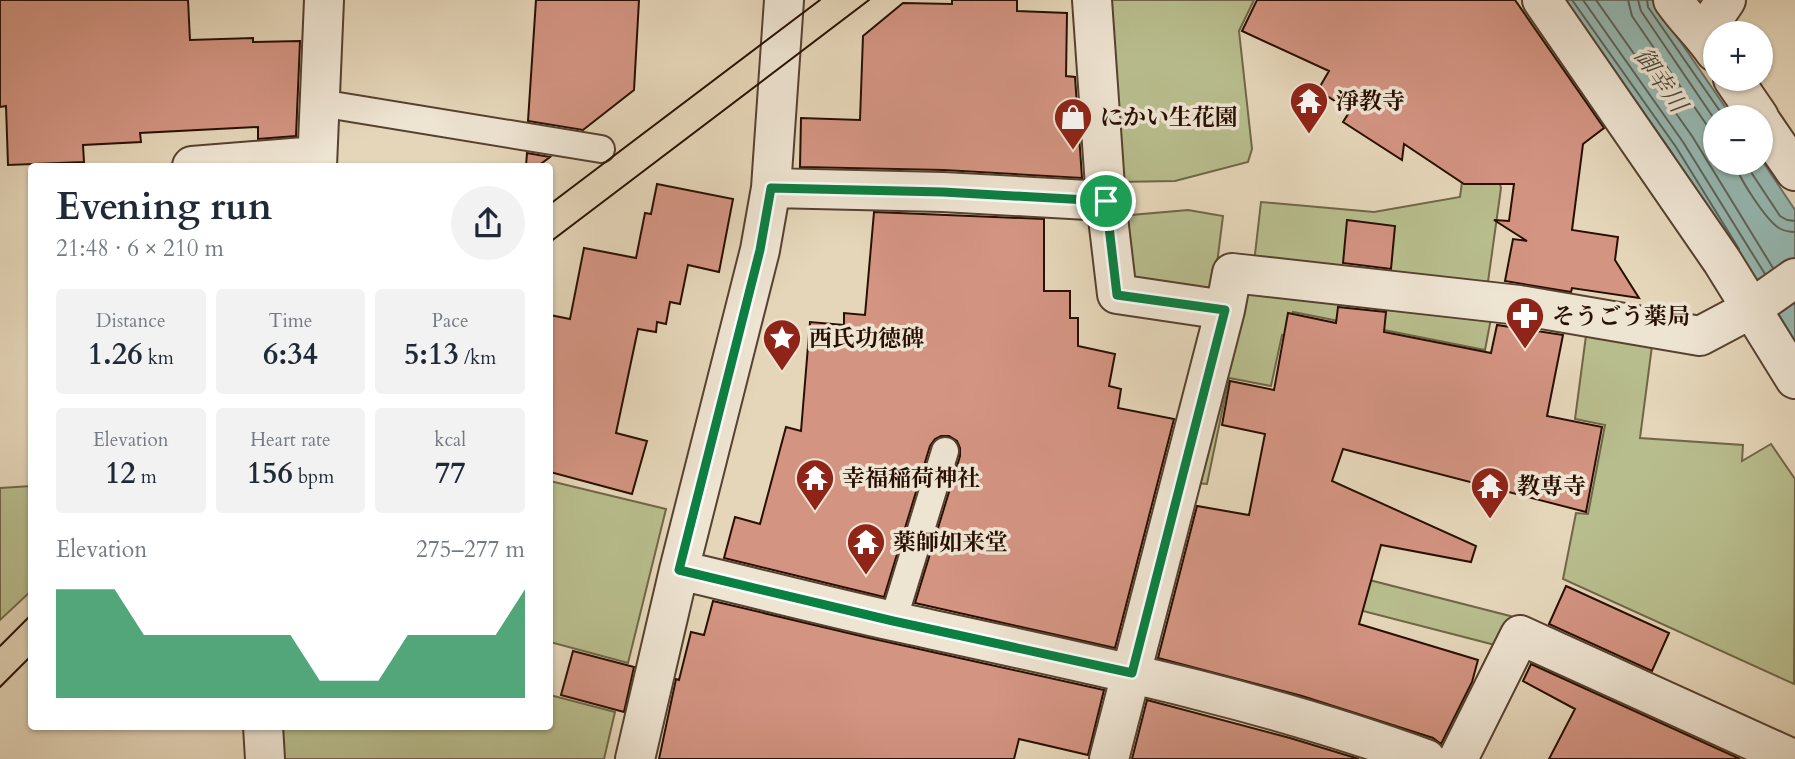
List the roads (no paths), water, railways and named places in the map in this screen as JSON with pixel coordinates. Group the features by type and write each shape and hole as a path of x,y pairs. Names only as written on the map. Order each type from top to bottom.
{"street":[{"path":"267,163 317,161 324,0"},
{"path":"635,759 679,570 757,261 771,188 784,0"},
{"path":"1092,0 1106,201 1117,295 1225,310"},
{"path":"1542,0 1723,261 1795,379"},
{"path":"1673,0 1703,37"},
{"path":"1718,21 1726,0"},
{"path":"1773,138 1795,171"},
{"path":"771,188 943,192 1106,201"},
{"path":"1109,759 1225,310 1232,273 1518,306 1700,336 1753,307 1795,278"},
{"path":"679,570 893,621 1132,673 1353,732 1426,759"},
{"path":"1458,759 1520,635 1793,759"},
{"path":"263,730 265,759"}],"lane":[{"path":"320,103 601,149"},
{"path":"893,621 945,451"}],"water":[{"name":"御幸川","path":"1564,0 1652,0 1703,75 1703,91 1714,91 1724,105 1703,105 1703,175 1772,175 1795,210 1795,352 1670,150"}],"tram line":[{"path":"553,202 820,0"},
{"path":"553,240 869,0"},
{"path":"0,646 28,618"},
{"path":"0,687 28,659"}],"place":[{"name":"淨教寺","path":"1309,135"},
{"name":"にかい生花園","path":"1073,151"},
{"name":"そうごう薬局","path":"1525,350"},
{"name":"西氏功徳碑","path":"782,372"},
{"name":"幸福稲荷神社","path":"815,512"},
{"name":"教専寺","path":"1490,520"},
{"name":"薬師如来堂","path":"866,576"}]}
